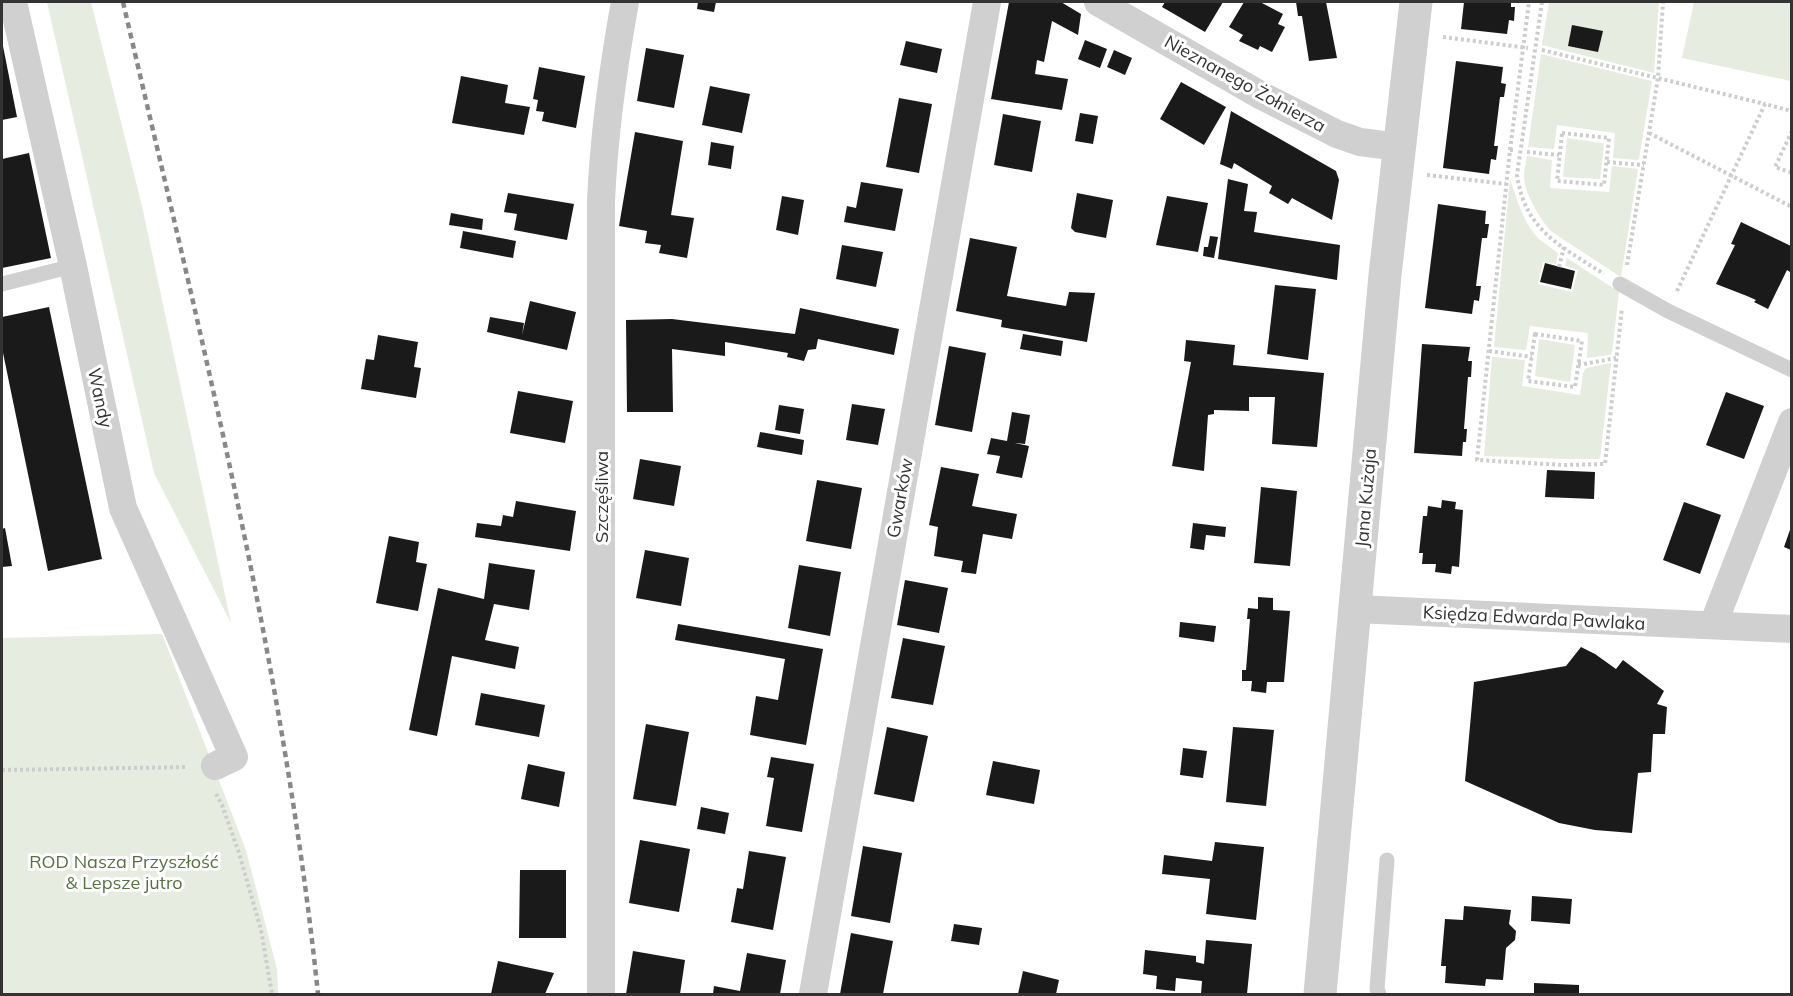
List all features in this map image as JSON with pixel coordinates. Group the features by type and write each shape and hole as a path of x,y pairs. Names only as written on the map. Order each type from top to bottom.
{"street":[{"name":"Wandy","path":"13,2 73,266 123,508 234,758 206,773"},
{"name":"Szczęśliwa","path":"601,994 601,201 611,82 625,2"},
{"name":"Gwarków","path":"813,994 987,2"},
{"name":"Nieznanego Żołnierza","path":"1098,2 1262,96 1337,134 1360,142 1399,147"},
{"name":"Jana Kużaja","path":"1320,994 1384,284 1416,2"},
{"path":"1713,625 1791,422"},
{"name":"Księdza Edwarda Pawlaka","path":"1356,609 1791,629"}],"lane":[{"path":"2,284 73,266"},
{"path":"1622,286 1668,311 1791,370"},
{"path":"1379,994 1377,989 1387,860"}],"path":[{"path":"1529,2 1526,48 1506,184 1477,460 1564,465 1605,464 1622,286 1658,78 1663,2"},
{"path":"1542,2 1517,175 1519,189 1538,227 1551,239 1622,286"},
{"path":"1441,37 1526,48"},
{"path":"1542,50 1791,111"},
{"path":"1668,311 1765,104"},
{"path":"1791,131 1775,167 1791,173"},
{"path":"1562,133 1609,138 1604,186 1557,181 1559,155 1562,133"},
{"path":"1649,133 1791,207"},
{"path":"1527,152 1559,155"},
{"path":"1607,162 1644,165"},
{"path":"1424,174 1506,184"},
{"path":"1559,267 1564,248"},
{"path":"1535,334 1582,341 1578,364 1575,387 1528,381 1535,334"},
{"path":"1489,351 1532,357"},
{"path":"1578,364 1616,358"},
{"path":"2,770 206,773 222,805 239,853 261,930 272,994"}],"green space":[{"path":"47,2 91,2 142,206 231,623 154,473"},
{"path":"1549,2 1659,2 1654,73 1542,45"},
{"path":"1694,2 1791,2 1791,81 1682,58"},
{"path":"1541,54 1652,81 1639,159 1613,158 1615,133 1557,125 1554,149 1528,147"},
{"path":"1567,138 1604,145 1600,179 1563,177"},
{"path":"1527,156 1552,160 1550,188 1609,192 1612,166 1638,169 1621,277 1552,232 1548,227 1538,214 1527,190 1524,176"},
{"path":"1510,179 1521,210 1533,233 1558,253 1556,264 1543,262 1538,284 1572,292 1578,270 1565,266 1567,258 1619,292 1610,355 1587,358 1588,333 1530,326 1526,350 1494,347"},
{"path":"1539,339 1575,345 1570,382 1535,376"},
{"path":"1492,357 1525,360 1522,386 1580,395 1583,373 1586,368 1611,363 1600,459 1484,456"},
{"name":"ROD Nasza Przyszłość & Lepsze jutro","path":"162,634 246,850 277,969 278,994 2,994 2,638"}],"building":[{"path":"698,2 716,2 714,12 697,9"},
{"path":"1009,2 1061,2 1081,14 1078,35 1052,21 1044,62 1037,60 1035,74 1068,79 1062,110 991,99"},
{"path":"1165,2 1223,2 1205,32 1162,7"},
{"path":"1244,2 1260,2 1283,14 1278,24 1285,27 1272,52 1260,46 1258,50 1239,41 1243,35 1229,27"},
{"path":"1296,2 1326,2 1337,58 1309,61 1302,16 1298,16"},
{"path":"1464,2 1511,2 1511,7 1515,7 1514,21 1509,20 1507,34 1461,29"},
{"path":"1572,25 1603,31 1598,52 1568,46"},
{"path":"1085,40 1107,49 1100,68 1078,59"},
{"path":"2,41 17,117 2,120"},
{"path":"906,41 942,49 937,73 900,65"},
{"path":"646,48 684,55 674,108 637,101"},
{"path":"1114,50 1132,58 1125,75 1107,67"},
{"path":"1456,61 1503,67 1501,83 1506,84 1504,97 1500,97 1494,146 1498,146 1496,160 1491,159 1489,174 1443,168"},
{"path":"539,67 585,76 576,128 542,121 544,112 536,111 538,100 533,99"},
{"path":"461,76 508,85 505,103 530,107 524,135 452,123"},
{"path":"1181,82 1226,107 1204,145 1160,119"},
{"path":"710,86 750,94 742,133 702,125"},
{"path":"899,98 932,104 919,173 886,167"},
{"path":"1231,111 1336,171 1339,180 1332,220 1292,198 1288,204 1269,193 1272,186 1234,163 1232,169 1220,164"},
{"path":"1080,113 1098,116 1093,144 1075,141"},
{"path":"1003,114 1041,121 1032,172 994,165"},
{"path":"635,132 683,141 671,215 694,218 687,258 659,253 661,245 645,243 647,231 619,226"},
{"path":"711,142 734,146 731,169 708,165"},
{"path":"29,153 51,258 2,268 2,159"},
{"path":"1228,179 1248,184 1244,211 1257,212 1254,232 1340,245 1337,280 1218,259"},
{"path":"861,182 903,189 895,231 844,222 847,206 856,208"},
{"path":"508,193 574,204 567,240 514,230 517,214 504,212"},
{"path":"1077,193 1113,200 1106,238 1075,232 1071,228"},
{"path":"782,196 804,200 798,235 776,230"},
{"path":"1167,196 1208,203 1198,252 1156,245"},
{"path":"1438,204 1486,211 1485,224 1489,224 1487,238 1482,238 1476,286 1481,286 1479,301 1474,300 1472,314 1425,308"},
{"path":"451,213 483,219 482,230 449,225"},
{"path":"1741,222 1791,246 1791,270 1790,272 1787,270 1768,309 1754,302 1756,300 1716,284 1735,245 1731,244"},
{"path":"463,231 516,241 513,258 460,248"},
{"path":"1210,236 1218,237 1214,258 1203,256 1204,247 1208,247"},
{"path":"970,238 1017,247 1007,296 1066,306 1069,292 1095,293 1087,342 1001,327 1002,320 956,311"},
{"path":"842,245 883,252 876,287 836,279"},
{"path":"1545,263 1575,271 1571,289 1540,282"},
{"path":"1275,285 1316,289 1308,360 1267,354"},
{"path":"530,301 576,312 567,350 487,332 490,317 524,323 522,335"},
{"path":"49,307 102,559 48,571 2,348 2,317"},
{"path":"800,308 899,329 894,355 818,339 816,349 808,350 804,361 787,357 788,353 725,342 725,356 672,349 673,412 627,412 626,320 672,319 795,334"},
{"path":"1023,334 1063,341 1061,356 1020,349"},
{"path":"378,335 418,342 414,367 421,368 416,398 361,389 366,359 374,360"},
{"path":"1186,340 1235,345 1233,365 1324,373 1317,447 1272,444 1275,397 1249,397 1249,411 1214,410 1214,414 1208,415 1204,471 1172,466 1191,362 1184,361"},
{"path":"1422,344 1470,347 1468,361 1472,361 1471,377 1468,377 1464,429 1467,429 1462,456 1414,453"},
{"path":"949,346 986,353 972,432 935,425"},
{"path":"518,391 573,401 565,443 510,433"},
{"path":"1726,392 1764,406 1744,459 1706,445"},
{"path":"852,404 885,409 878,445 846,440"},
{"path":"779,405 804,409 800,434 775,430"},
{"path":"1012,412 1030,415 1025,444 1015,443 1029,446 1022,478 996,473 1000,456 987,454 991,438 1007,441"},
{"path":"760,432 804,440 802,455 757,447"},
{"path":"640,459 681,466 674,506 633,499"},
{"path":"941,467 979,474 972,506 1017,514 1012,539 983,534 976,574 961,572 963,561 934,556 938,527 929,525"},
{"path":"1547,470 1595,472 1594,499 1545,497"},
{"path":"817,480 862,488 851,549 806,541"},
{"path":"1261,487 1297,491 1290,566 1254,563"},
{"path":"1442,500 1456,502 1455,509 1463,510 1459,567 1452,566 1451,574 1435,572 1436,564 1422,564 1423,553 1419,553 1423,516 1427,516 1428,506 1441,508"},
{"path":"516,501 576,511 570,551 475,537 477,523 501,526 503,515 513,517"},
{"path":"1684,502 1721,515 1700,574 1663,560"},
{"path":"1193,523 1226,527 1225,537 1206,535 1204,550 1190,548"},
{"path":"1791,527 1791,550 1784,547"},
{"path":"5,528 12,566 2,567 2,529"},
{"path":"389,536 419,542 416,562 427,564 418,611 376,603"},
{"path":"645,550 689,558 681,606 636,598"},
{"path":"489,563 535,570 529,610 494,604 485,640 519,647 515,669 452,656 437,736 409,730 438,588 484,599"},
{"path":"799,565 841,572 830,636 788,628"},
{"path":"905,580 948,588 939,633 897,625"},
{"path":"1258,597 1273,598 1273,610 1290,611 1284,682 1267,682 1266,693 1251,691 1252,681 1242,681 1242,670 1246,670 1250,619 1247,619 1248,608 1258,609"},
{"path":"1180,622 1216,626 1214,642 1179,637"},
{"path":"678,624 823,649 806,745 750,735 756,696 778,700 785,659 675,640"},
{"path":"903,638 945,646 933,705 891,698"},
{"path":"1581,647 1616,669 1623,660 1664,691 1657,704 1667,707 1665,734 1653,734 1651,772 1638,773 1632,833 1595,830 1559,823 1465,781 1474,682 1566,666"},
{"path":"481,693 545,705 539,737 475,725"},
{"path":"646,724 689,732 676,806 633,799"},
{"path":"887,727 928,736 914,802 874,794"},
{"path":"1233,727 1274,730 1266,806 1226,802"},
{"path":"1183,748 1207,751 1203,778 1180,775"},
{"path":"771,757 814,764 802,832 766,826 774,778 767,777"},
{"path":"993,761 1040,770 1034,804 986,795"},
{"path":"528,764 565,772 559,807 521,799"},
{"path":"701,807 729,813 725,834 697,829"},
{"path":"640,840 690,849 679,912 629,903"},
{"path":"1215,842 1264,847 1256,920 1206,914 1210,879 1162,874 1164,855 1212,861"},
{"path":"863,846 902,853 890,923 851,916"},
{"path":"749,851 786,857 773,930 731,922 737,888 743,889"},
{"path":"520,870 566,870 566,938 519,938"},
{"path":"1532,896 1572,899 1570,924 1531,921"},
{"path":"1464,906 1511,910 1509,924 1516,931 1515,940 1506,948 1503,980 1486,979 1485,986 1445,983 1446,966 1441,966 1445,919 1463,920"},
{"path":"954,924 982,928 979,945 951,941"},
{"path":"851,933 893,941 883,994 840,994"},
{"path":"1206,940 1252,944 1247,994 1201,994 1202,981 1176,978 1175,991 1156,989 1157,976 1143,974 1145,950 1196,956 1196,962 1204,964"},
{"path":"633,951 685,960 680,994 626,994"},
{"path":"747,953 786,960 780,994 713,994 714,986 740,991"},
{"path":"498,961 554,973 545,994 491,994"},
{"path":"1023,971 1059,980 1056,994 1018,994"},
{"path":"1534,983 1579,985 1579,994 1534,994"}],"railway":[{"path":"123,2 209,371 261,619 303,868 318,994"}]}
